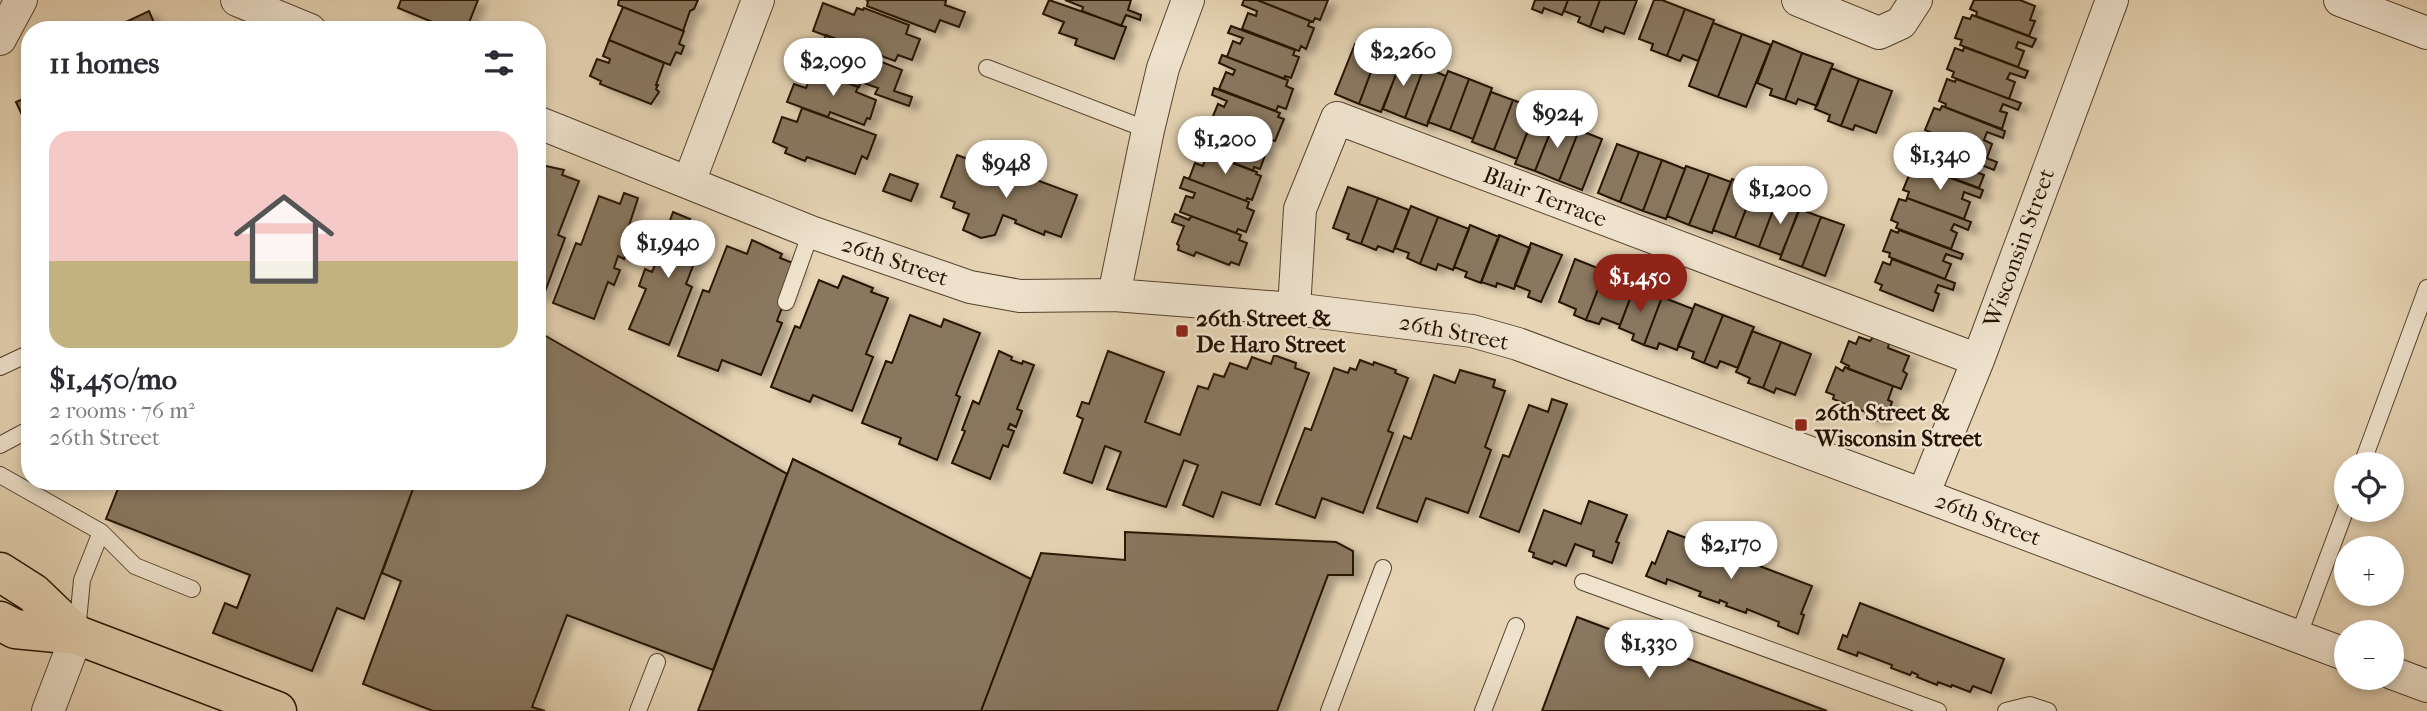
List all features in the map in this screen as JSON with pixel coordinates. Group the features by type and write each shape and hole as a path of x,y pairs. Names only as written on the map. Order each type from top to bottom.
{"main road":[{"path":"0,572 33,593 77,635"},
{"path":"0,621 15,629 77,635 277,711"}],"street":[{"path":"0,39 21,0"},
{"path":"237,0 303,18"},
{"path":"689,182 758,0"},
{"path":"1114,295 1147,130 1163,68 1188,0"},
{"path":"1798,0 1879,33 1902,23 1916,0"},
{"name":"Wisconsin Street","path":"1923,495 1978,360 2112,0"},
{"path":"2340,0 2427,33"},
{"name":"Blair Terrace","path":"1294,309 1300,209 1336,118 1978,360"},
{"name":"26th Street","path":"546,126 811,232 970,287 1020,296 1114,295 1294,309 1472,331 1518,344 2334,650"},
{"path":"48,711 77,635"},
{"path":"2404,677 2427,686"}],"lane":[{"path":"987,68 1147,130"},
{"path":"786,302 811,232"},
{"path":"2366,452 2427,288"},
{"path":"0,367 21,357"},
{"path":"0,445 21,434"},
{"path":"0,475 21,487"},
{"path":"26,490 101,533 135,566 192,589"},
{"path":"2298,637 2341,522"},
{"path":"77,635 82,580 101,533"},
{"path":"1329,711 1383,568"},
{"path":"1583,582 1938,711"},
{"path":"1483,711 1516,626"},
{"path":"638,711 657,662"},
{"path":"2006,711 2030,705 2048,711"}],"building":[{"path":"401,0 478,0 470,21 430,21 398,8"},
{"path":"619,0 698,0 690,11 683,31 618,5"},
{"path":"866,0 943,0 946,1 945,5 965,12 959,27 940,20 935,32 867,6"},
{"path":"1049,0 1126,27 1114,59 1075,45 1077,39 1059,33 1064,22 1043,14"},
{"path":"1065,0 1131,0 1128,10 1141,15 1140,20 1126,15 1121,26 1082,11 1083,7"},
{"path":"1244,0 1257,0 1310,21 1308,26 1314,28 1306,49 1301,46 1299,51 1242,29 1248,13 1256,16 1257,11 1242,5"},
{"path":"1257,0 1328,0 1320,20 1315,18 1313,22"},
{"path":"1535,0 1568,0 1562,15 1544,8 1542,13 1532,9"},
{"path":"1568,0 1600,0 1590,27 1578,22 1580,17 1564,11"},
{"path":"1600,0 1637,0 1624,34 1605,27 1603,32 1590,27"},
{"path":"1654,0 1662,0 1685,9 1667,56 1651,50 1653,44 1639,39"},
{"path":"1974,0 2020,0 2035,6 2030,20 2035,21 2029,36 1976,16 1977,12 1970,9"},
{"path":"823,3 854,15 857,8 864,8 909,25 906,34 920,39 912,60 898,55 895,61 813,31"},
{"path":"623,7 684,31 679,44 684,46 681,54 676,52 670,65 609,40"},
{"path":"1685,9 1714,20 1698,61 1683,55 1680,61 1667,56"},
{"path":"149,11 153,21 128,21"},
{"path":"1972,15 2036,39 2032,47 2018,42 2016,48 2024,51 2018,67 1960,45 1962,40 1955,38 1963,17 1970,19"},
{"path":"1713,23 1742,34 1718,97 1689,86"},
{"path":"1231,26 1295,50 1293,55 1299,57 1291,78 1285,76 1284,79 1227,57 1233,41 1240,44 1243,38 1228,33"},
{"path":"1742,34 1771,45 1746,107 1718,97"},
{"path":"826,35 871,52 869,57 902,70 894,91 912,97 909,106 875,94 878,88 861,82 859,87 801,66 809,42 817,45 815,50 819,51"},
{"path":"609,40 664,63 656,85 659,92 651,104 600,84 601,81 590,76 597,59 609,63 610,59 603,56"},
{"path":"1773,41 1802,53 1785,100 1770,95 1772,89 1757,83"},
{"path":"1355,44 1378,53 1359,104 1335,94"},
{"path":"1964,47 2028,71 2025,78 2010,73 2007,79 2015,82 2009,99 1952,77 1954,72 1947,69 1955,48 1963,51"},
{"path":"1378,53 1401,62 1381,112 1359,104"},
{"path":"1802,53 1833,64 1817,106 1798,99 1796,104 1785,100"},
{"path":"1222,55 1288,80 1286,86 1293,89 1286,109 1278,106 1276,111 1219,89 1226,72 1233,75 1235,70 1219,63"},
{"path":"1402,58 1424,67 1405,118 1383,109"},
{"path":"1424,67 1446,76 1427,126 1405,118"},
{"path":"1831,68 1859,79 1841,126 1828,121 1830,115 1815,109"},
{"path":"813,70 858,87 856,92 876,100 870,119 867,118 864,125 830,112 828,117 787,102 794,84 806,88"},
{"path":"1448,71 1469,79 1450,130 1428,122"},
{"path":"1469,79 1492,88 1473,139 1450,130"},
{"path":"1859,79 1892,91 1876,133 1855,125 1853,130 1841,126"},
{"path":"1947,79 1955,82 1956,79 2021,103 2018,110 2003,104 2000,111 2007,113 2002,129 1945,107 1946,104 1939,101"},
{"path":"1214,88 1280,113 1278,117 1284,119 1275,141 1269,139 1268,143 1211,121 1218,104 1224,107 1227,101 1212,95"},
{"path":"1491,92 1513,100 1494,150 1472,142"},
{"path":"21,100 21,113 16,102"},
{"path":"1513,100 1536,109 1517,159 1494,150"},
{"path":"1942,106 2005,131 2003,138 1987,132 1984,140 1992,144 1987,158 1930,137 1932,133 1925,130 1934,108 1940,110"},
{"path":"802,108 876,135 867,159 862,156 855,174 807,157 805,161 785,153 787,148 773,142 782,117 797,122"},
{"path":"1535,113 1555,120 1535,171 1515,164"},
{"path":"1200,117 1264,141 1263,145 1268,147 1260,169 1254,167 1253,171 1196,149 1202,134 1209,136 1212,130 1197,124"},
{"path":"1555,120 1579,130 1559,181 1535,171"},
{"path":"1579,130 1602,139 1582,190 1559,181"},
{"path":"1933,138 1997,162 1994,170 1979,164 1976,172 1984,175 1979,188 1923,167 1924,164 1917,161 1924,141 1931,143"},
{"path":"1617,144 1639,152 1620,202 1598,193"},
{"path":"1193,147 1257,172 1256,174 1261,176 1252,200 1247,198 1246,201 1189,179 1195,163 1203,166 1205,160 1190,154"},
{"path":"1639,152 1662,160 1643,211 1620,202"},
{"path":"957,155 1016,177 1018,173 1077,195 1061,237 1045,231 1044,235 1003,215 995,235 981,238 963,230 969,214 953,208 955,202 941,197"},
{"path":"1662,160 1685,169 1666,219 1643,211"},
{"path":"546,166 564,170 562,175 579,181 558,235 565,238 546,289"},
{"path":"1686,166 1709,174 1689,225 1667,216"},
{"path":"1918,166 1983,190 1980,198 1964,192 1962,199 1970,202 1964,219 1907,198 1909,192 1903,190 1912,168 1916,170"},
{"path":"890,174 918,184 911,201 883,191"},
{"path":"1709,174 1731,182 1712,233 1689,225"},
{"path":"1184,177 1249,202 1247,208 1254,211 1246,232 1238,229 1236,233 1180,212 1186,196 1193,198 1195,193 1180,188"},
{"path":"1732,179 1754,188 1735,238 1713,230"},
{"path":"1348,187 1378,198 1361,244 1347,239 1349,234 1333,228"},
{"path":"1754,188 1778,197 1759,247 1735,238"},
{"path":"624,193 638,198 624,241 630,243 624,259 618,256 614,268 620,270 614,285 608,282 594,319 553,303 576,243 581,245 599,196 620,204"},
{"path":"1778,197 1801,206 1781,255 1759,247"},
{"path":"1378,198 1409,210 1393,252 1378,246 1376,250 1361,244"},
{"path":"1907,198 1971,222 1968,230 1954,224 1951,230 1957,233 1951,249 1896,228 1898,223 1891,220 1899,199 1906,201"},
{"path":"1411,206 1438,217 1420,264 1407,258 1409,253 1395,248"},
{"path":"1799,209 1821,217 1802,267 1780,259"},
{"path":"673,212 707,230 686,284 692,287 669,345 629,329 646,289 639,286 645,269 652,272 656,263 648,260 654,246 660,248"},
{"path":"1175,214 1189,220 1191,216 1241,235 1239,240 1247,243 1239,265 1231,262 1229,265 1196,252 1194,256 1178,250 1177,244 1184,226 1172,222"},
{"path":"1438,217 1469,229 1453,270 1438,264 1436,270 1420,264"},
{"path":"1821,217 1844,225 1825,276 1802,267"},
{"path":"1470,225 1499,237 1481,283 1465,277 1467,272 1454,267"},
{"path":"1891,230 1898,233 1899,230 1963,254 1961,259 1946,254 1943,261 1951,264 1945,279 1889,257 1890,253 1883,251"},
{"path":"1499,235 1530,248 1514,289 1497,283 1496,287 1481,282"},
{"path":"752,240 782,254 780,258 798,265 777,321 782,323 761,375 722,360 718,371 678,356 703,290 709,292 727,246 747,254"},
{"path":"1531,243 1562,255 1541,302 1528,297 1530,291 1515,285"},
{"path":"1575,259 1605,271 1586,320 1574,315 1576,309 1559,302"},
{"path":"1892,259 1955,283 1953,290 1938,285 1935,292 1939,294 1933,311 1880,290 1882,285 1875,282 1883,262 1890,265"},
{"path":"1605,271 1636,283 1620,325 1602,318 1599,324 1586,320"},
{"path":"843,276 873,288 871,292 888,298 866,354 873,357 852,411 813,395 810,402 771,387 795,326 800,328 819,280 838,288"},
{"path":"1635,286 1662,297 1644,345 1632,340 1634,334 1619,328"},
{"path":"1662,297 1693,309 1677,350 1659,343 1657,349 1644,345"},
{"path":"1695,304 1723,315 1704,363 1692,358 1694,352 1678,346"},
{"path":"910,315 941,327 944,319 980,333 956,395 960,397 937,460 899,444 901,438 862,423 886,361 892,363"},
{"path":"1723,315 1754,327 1738,368 1720,361 1717,368 1704,363"},
{"path":"1752,331 1781,342 1763,388 1748,383 1750,378 1736,372"},
{"path":"546,336 787,474 713,670 567,615 532,707 545,711 433,711 363,684 401,581 382,573 413,490 546,490"},
{"path":"1859,337 1870,341 1873,337 1889,343 1888,348 1909,356 1903,371 1907,374 1901,389 1848,369 1849,366 1841,362 1849,341 1856,344"},
{"path":"1781,342 1811,354 1795,395 1776,388 1774,393 1763,388"},
{"path":"999,351 1012,357 1011,360 1034,365 1017,409 1022,411 1016,427 1010,424 1008,429 1014,431 1008,447 1003,445 990,479 952,463 973,401 979,404"},
{"path":"1108,351 1164,372 1145,422 1180,435 1198,386 1208,389 1214,374 1224,377 1230,363 1247,369 1252,357 1271,364 1274,355 1296,363 1295,368 1309,373 1260,505 1222,492 1213,517 1183,505 1198,465 1184,460 1166,507 1107,489 1121,452 1105,446 1092,483 1064,473 1083,419 1077,416 1082,402 1089,404"},
{"path":"1360,360 1396,370 1395,373 1408,378 1388,431 1393,433 1363,513 1322,498 1315,518 1276,504 1305,428 1311,430 1334,368 1348,373 1350,368 1356,370"},
{"path":"1836,367 1843,371 1845,367 1893,386 1888,400 1892,402 1886,418 1881,416 1879,421 1865,416 1866,412 1833,399 1834,395 1826,392"},
{"path":"1460,370 1495,380 1493,387 1505,391 1485,447 1491,450 1468,513 1426,498 1417,522 1377,508 1404,436 1411,439 1434,375 1455,383"},
{"path":"1552,399 1567,404 1519,532 1480,517 1503,455 1509,457 1529,405 1548,412"},
{"path":"793,459 1031,579 981,711 698,711"},
{"path":"117,490 413,490 364,619 337,608 312,671 213,633 225,603 237,608 250,575 106,519"},
{"path":"1589,501 1627,515 1616,542 1619,543 1612,563 1593,556 1594,551 1575,544 1566,566 1533,557 1534,553 1529,551 1544,510 1581,524"},
{"path":"1668,531 1812,586 1801,614 1804,615 1798,634 1778,626 1779,622 1747,609 1746,613 1726,606 1727,603 1720,600 1719,603 1699,596 1701,592 1667,579 1666,584 1646,576 1652,562 1655,564"},
{"path":"1125,532 1336,542 1353,551 1353,575 1328,575 1277,711 981,711 1041,553 1125,560"},
{"path":"1860,603 2004,659 1991,693 1973,686 1970,692 1938,682 1937,685 1917,677 1918,675 1912,672 1910,675 1891,668 1892,665 1858,652 1857,656 1838,649 1843,635 1847,637"},
{"path":"1577,617 1827,711 1542,711"}],"place":[{"name":"26th Street & De Haro Street","path":"1182,331"},
{"name":"26th Street & Wisconsin Street","path":"1801,425"}]}
